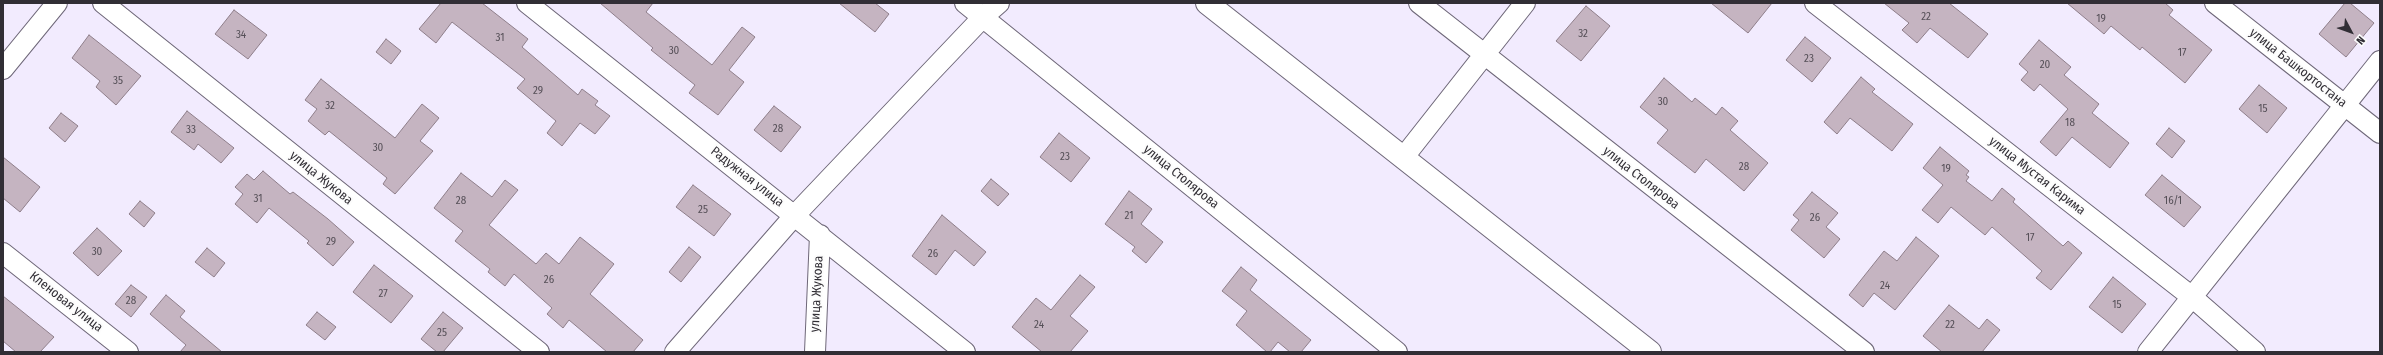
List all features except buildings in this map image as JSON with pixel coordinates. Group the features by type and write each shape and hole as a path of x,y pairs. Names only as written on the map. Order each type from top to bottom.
{"main road":[{"path":"1207,3 1650,352"}],"street":[{"path":"3,69 57,3"},
{"name":"улица Жукова","path":"103,3 539,352"},
{"name":"Радужная улица","path":"526,3 795,215 965,352"},
{"name":"улица Столярова","path":"965,3 1397,352"},
{"path":"675,352 795,215 983,17 999,3"},
{"name":"улица Столярова","path":"1419,3 1864,352"},
{"path":"1403,158 1525,3"},
{"name":"улица Мустая Карима","path":"1815,3 2192,297 2255,352"},
{"name":"улица Башкортостана","path":"2215,3 2380,133"},
{"path":"2148,352 2380,61"},
{"name":"улица Жукова","path":"815,352 820,235"},
{"name":"Кленовая улица","path":"3,253 128,352"}]}
